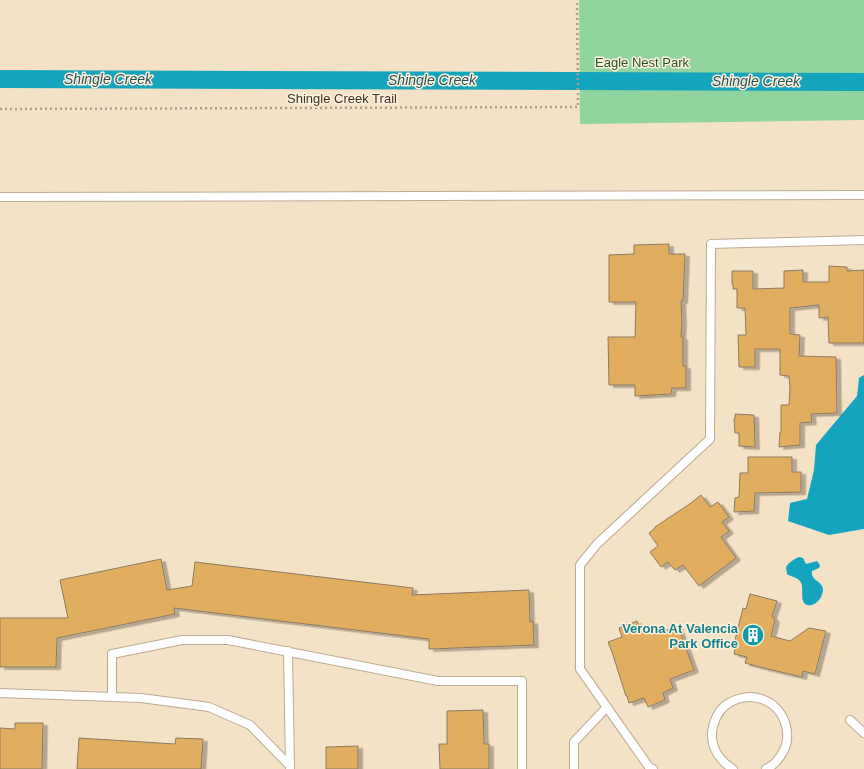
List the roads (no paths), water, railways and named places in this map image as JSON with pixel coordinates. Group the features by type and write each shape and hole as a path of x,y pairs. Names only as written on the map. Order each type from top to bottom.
{"lane":[{"path":"0,197 864,195"},
{"path":"653,769 649,767 580,669 580,565 597,544 710,439 711,244 864,240"},
{"path":"112,697 112,654 182,640 228,640 438,681 522,681 522,769"},
{"path":"288,651 290,768"},
{"path":"0,692 142,698 209,707 250,725 290,768"},
{"path":"733,769 724,764 712,743 712,730 715,718 722,708 732,701 744,697 756,697 767,701 778,709 785,720 788,732 786,746 781,757 766,769"},
{"path":"574,769 574,742 607,707"},
{"path":"850,720 864,733"}],"water":[{"path":"864,375 864,529 829,535 788,521 790,503 807,499 814,470 816,445 857,396 859,378"},
{"path":"799,557 803,558 806,564 817,561 820,565 819,568 812,571 812,574 823,588 823,591 820,599 812,605 807,605 804,603 802,584 800,581 787,574 787,565"}],"waterway":[{"name":"Shingle Creek","path":"0,79 864,82"}],"place":[{"name":"Verona At Valencia Park Office","path":"753,635"}],"park label":[{"name":"Eagle Nest Park","path":"642,62"}]}
